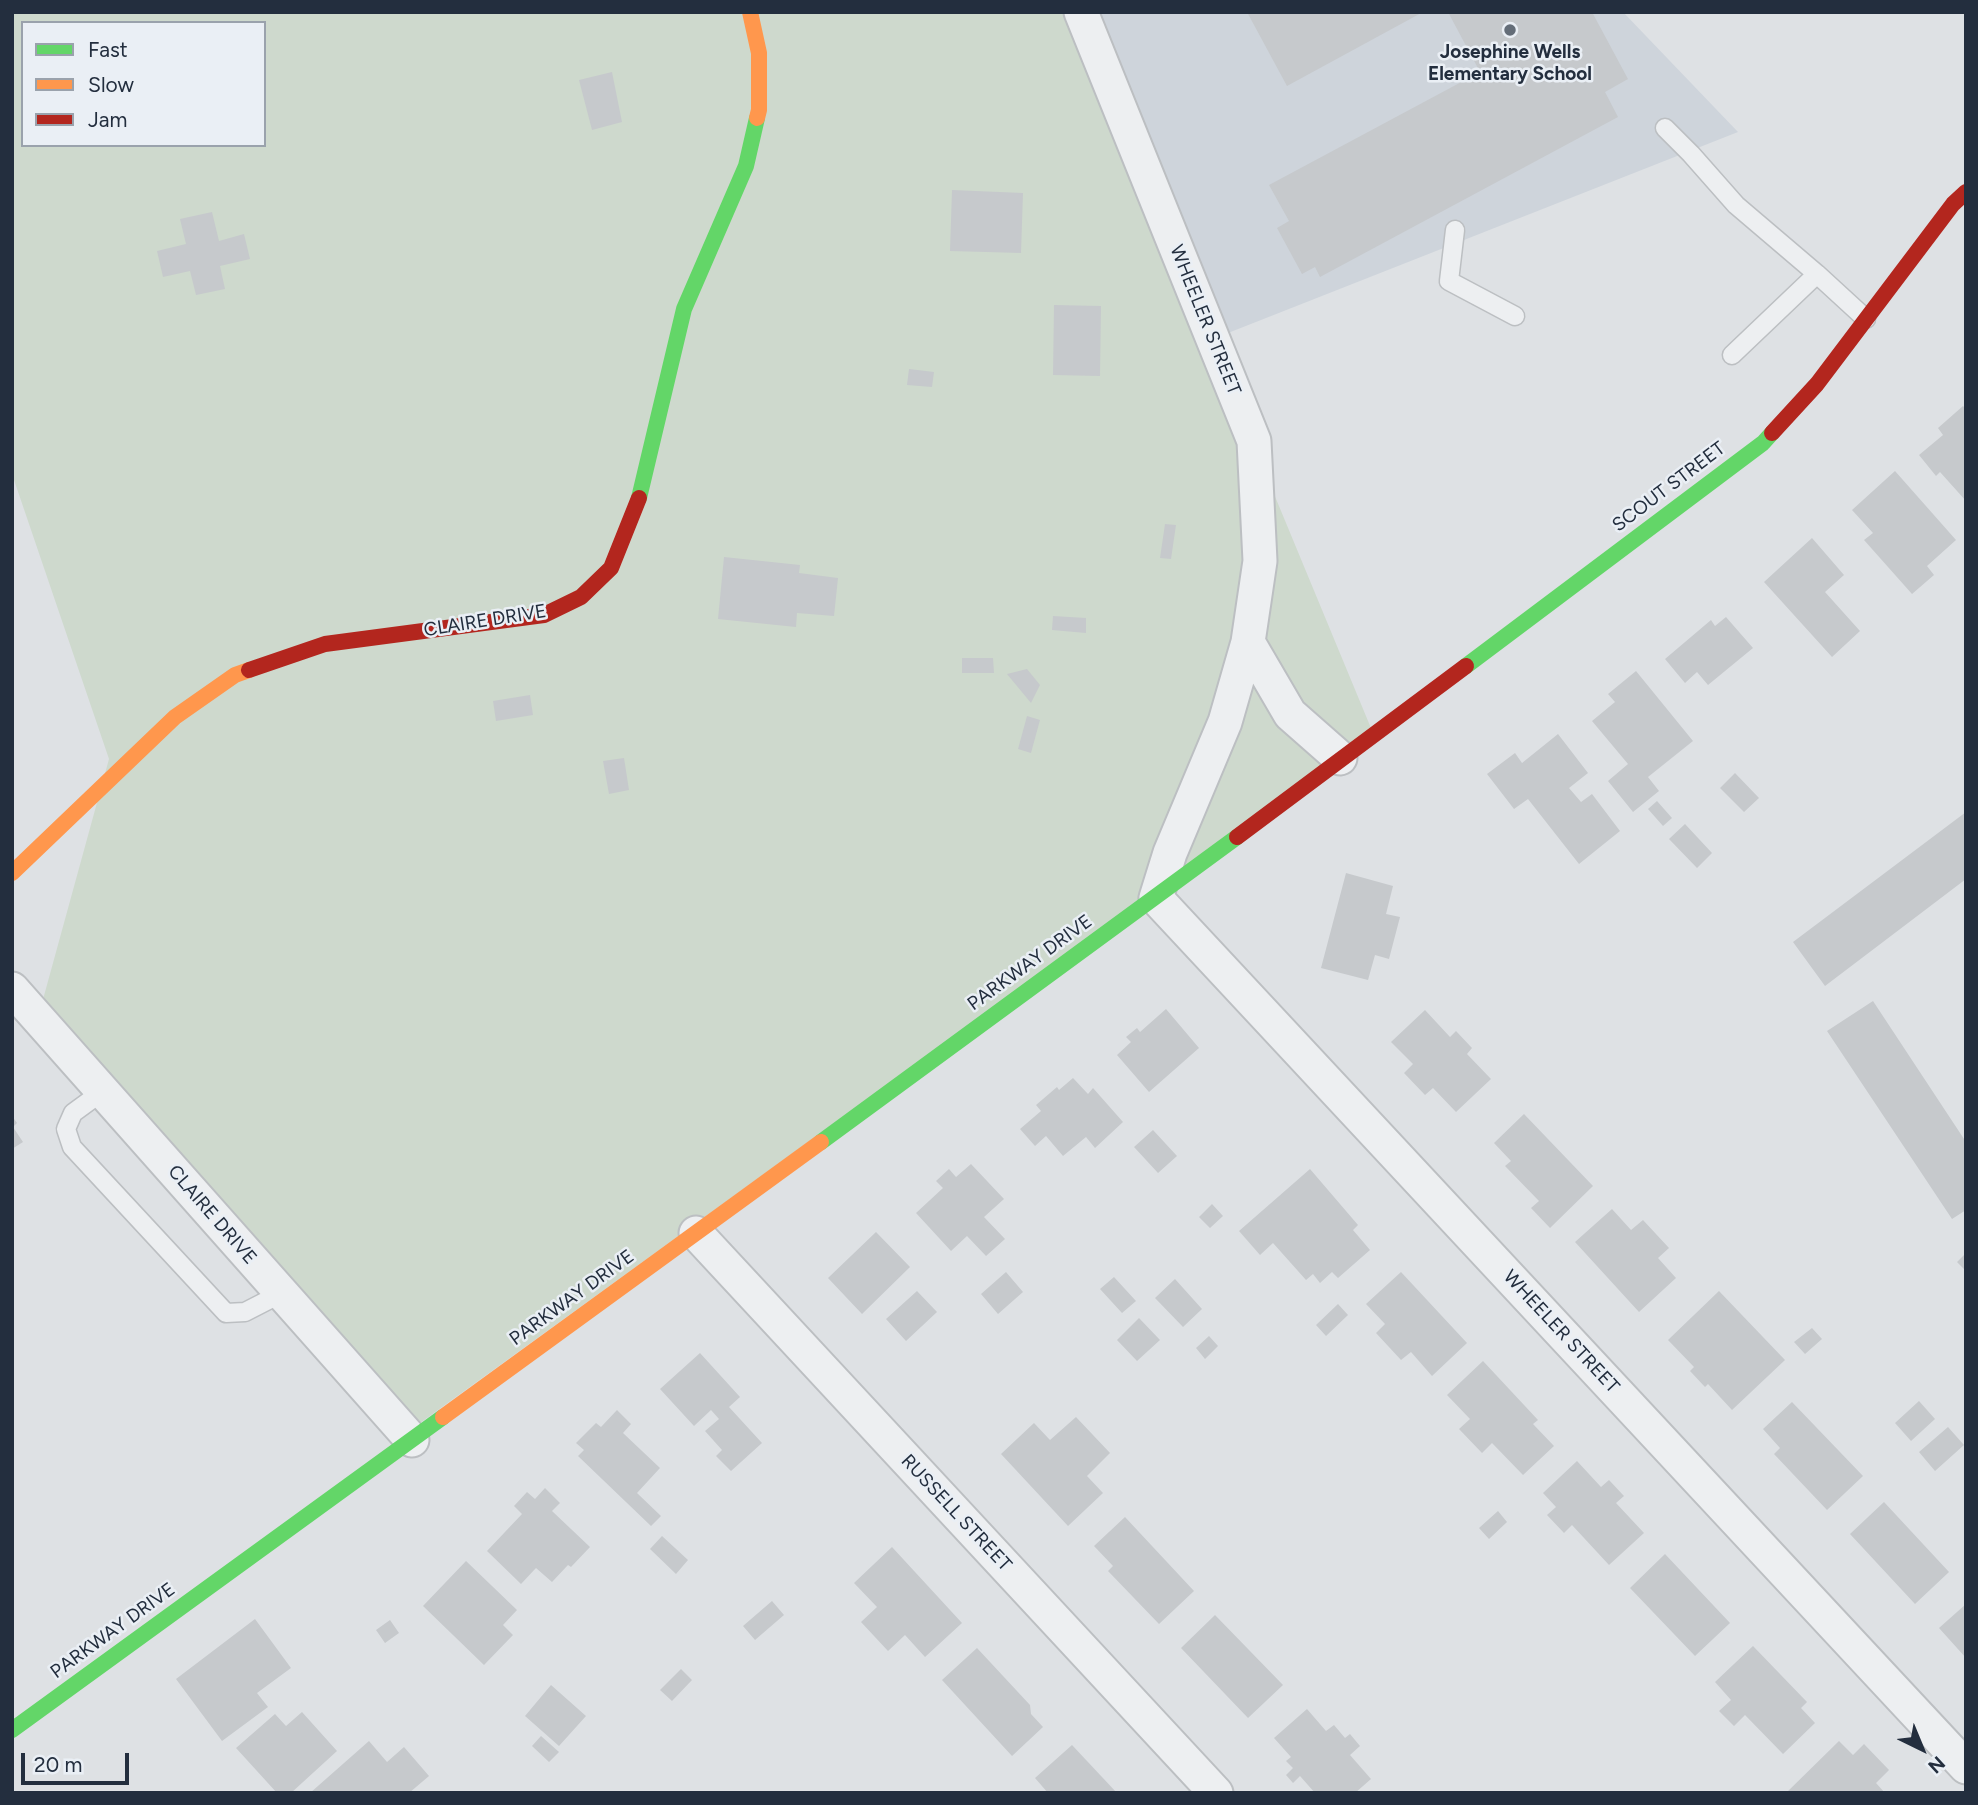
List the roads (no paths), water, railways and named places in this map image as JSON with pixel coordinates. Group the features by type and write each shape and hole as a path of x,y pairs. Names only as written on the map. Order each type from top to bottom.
{"street":[{"name":"CLAIRE DRIVE","path":"12,873 175,717 235,675 325,645 544,615 581,597 611,568 642,494 684,309 746,166 759,110 759,53 750,12"},
{"name":"WHEELER STREET","path":"1081,12 1254,441 1260,562 1248,642 1225,722 1170,853 1156,898 1966,1767"},
{"name":"SCOUT STREET","path":"1340,758 1763,443 1817,384 1953,204 1966,192"},
{"path":"1156,898 1340,758 1290,714 1248,642"},
{"name":"PARKWAY DRIVE","path":"12,1730 1156,898"},
{"name":"CLAIRE DRIVE","path":"12,989 412,1440"},
{"name":"RUSSELL STREET","path":"696,1233 1216,1793"}],"lane":[{"path":"1665,128 1737,205 1866,319"},
{"path":"1455,230 1448,281 1516,316"},
{"path":"1732,355 1817,274"},
{"path":"95,1082 73,1113 66,1129 72,1147 226,1313 245,1312 282,1293"}],"place":[{"name":"Josephine Wells Elementary School","path":"1510,30"}]}
